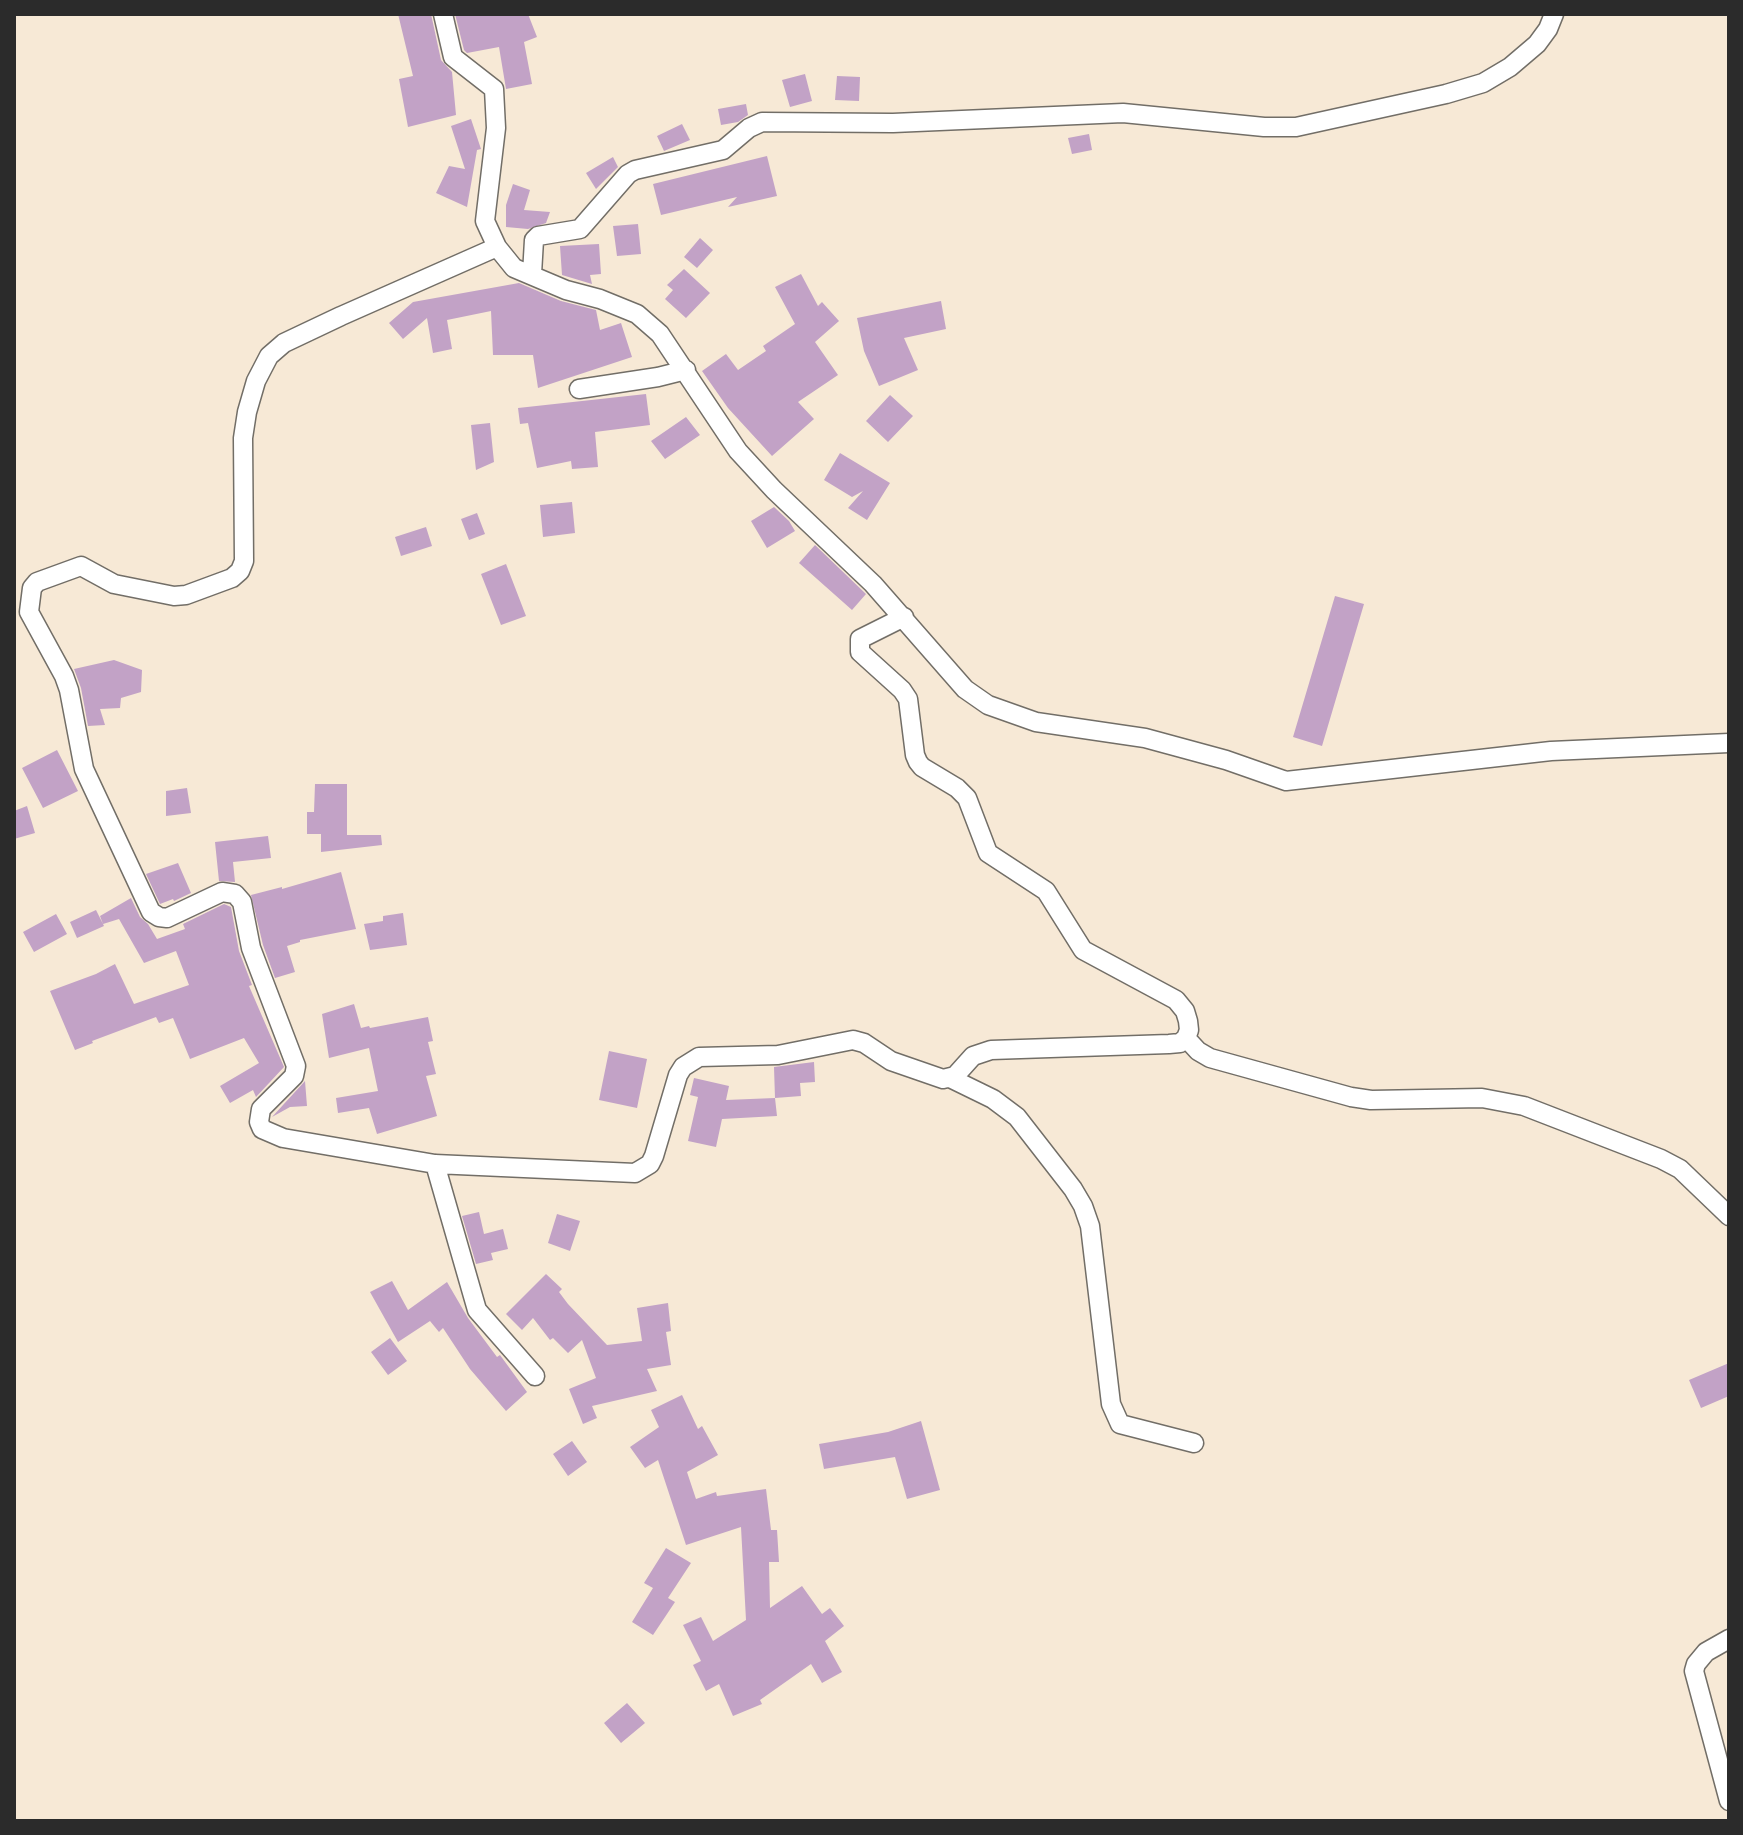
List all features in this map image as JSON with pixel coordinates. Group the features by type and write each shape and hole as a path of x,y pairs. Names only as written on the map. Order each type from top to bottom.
{"street":[{"path":"443,14 453,57 494,89 496,128 485,221 497,247 514,268 637,314 660,334 738,451 904,617 965,689 988,705 1036,722 1145,738 1226,760 1286,781 1551,751 1729,743"},
{"path":"532,274 534,240 538,236 580,229 628,174 723,150 749,128 762,122 893,123 1123,113 1264,127 1296,127 1483,83 1510,67 1537,44 1554,14"},
{"path":"497,247 284,343 269,356 256,381 247,412 243,438 244,561 240,571 232,578 186,595 174,596 114,584 81,566 37,582 29,598 33,623 69,690 84,769 151,912 167,918 222,892 235,894 242,902 251,948 296,1066 294,1076 261,1109 259,1122 262,1129 283,1138 435,1164 624,1174 642,1171 654,1156 678,1075 690,1062 709,1055 778,1055 853,1040 864,1043 891,1061 943,1079 950,1078 993,1099 1017,1117 1065,1177 1083,1206 1090,1226 1111,1404 1120,1424 1194,1443"},
{"path":"579,389 686,370"},
{"path":"904,617 860,639 860,652 908,699 918,762 967,798 988,853 1046,891 1083,950 1176,1000 1185,1011 1189,1030 1180,1043 991,1050 973,1056 950,1078"},
{"path":"1186,1038 1210,1058 1351,1097 1371,1100 1482,1098 1524,1106 1680,1169 1729,1216"},
{"path":"435,1164 477,1310 535,1376"},
{"path":"1729,1639 1706,1652 1694,1671 1729,1801"}],"building":[{"path":"398,14 431,14 441,60 452,72 456,115 408,127 399,79 413,76"},
{"path":"455,14 528,14 537,37 524,42 532,84 506,89 499,47 467,53"},
{"path":"805,74 812,101 790,107 782,80"},
{"path":"837,76 860,77 859,101 835,100"},
{"path":"746,104 748,115 738,122 721,125 718,109"},
{"path":"471,119 481,149 477,150 467,207 436,193 449,166 465,169 451,126"},
{"path":"682,124 690,140 664,151 657,136"},
{"path":"1089,134 1092,150 1072,154 1068,138"},
{"path":"767,156 777,196 728,207 737,197 661,215 653,184"},
{"path":"613,157 618,167 596,189 586,173"},
{"path":"513,184 530,190 524,210 550,212 546,223 528,229 506,227 506,205"},
{"path":"638,224 641,254 617,256 613,226"},
{"path":"700,238 713,250 697,268 684,257"},
{"path":"599,244 601,274 590,275 592,284 562,275 560,246"},
{"path":"684,269 710,293 686,318 665,299 673,290 667,285"},
{"path":"801,274 818,306 822,302 839,321 815,342 838,375 798,402 814,419 772,456 728,408 702,371 726,354 738,370 766,351 763,346 795,324 775,287"},
{"path":"519,283 561,301 596,310 600,330 621,323 632,357 538,388 533,355 493,355 491,311 447,320 452,349 433,353 427,318 403,339 389,323 413,302"},
{"path":"941,301 946,329 904,338 918,370 879,386 864,351 857,318"},
{"path":"646,394 650,425 595,432 598,467 572,469 571,461 537,468 528,423 520,424 518,408"},
{"path":"890,395 913,416 888,442 866,421"},
{"path":"686,417 700,435 665,459 651,441"},
{"path":"490,423 494,462 476,470 471,425"},
{"path":"840,453 890,483 867,520 848,508 863,491 852,497 824,480"},
{"path":"572,502 575,533 543,537 540,505"},
{"path":"774,507 795,531 767,548 751,521"},
{"path":"477,513 485,534 469,540 461,519"},
{"path":"426,527 432,546 401,556 395,537"},
{"path":"815,545 866,594 852,610 799,563"},
{"path":"506,564 526,616 501,625 481,574"},
{"path":"1335,596 1364,604 1322,746 1293,737"},
{"path":"114,660 142,670 141,692 121,698 120,708 100,709 105,725 88,726 74,669"},
{"path":"57,750 78,791 43,808 22,768"},
{"path":"315,784 347,784 347,835 381,835 382,845 321,852 321,834 307,834 307,812 314,812"},
{"path":"187,788 191,813 166,816 166,791"},
{"path":"27,806 35,833 14,839 14,811"},
{"path":"268,836 271,858 233,862 235,882 219,881 215,842"},
{"path":"178,863 191,893 160,904 146,874"},
{"path":"341,872 356,929 300,940 287,946 295,972 275,978 251,895"},
{"path":"131,898 140,917 157,939 185,929 183,924 224,904 231,907 239,951 252,985 249,986 284,1067 256,1097 253,1090 230,1103 220,1086 259,1063 244,1038 190,1059 173,1018 159,1023 156,1017 75,1050 50,991 115,964 134,1004 189,985 176,951 144,963 119,919 103,924 100,916"},
{"path":"96,910 104,926 77,938 70,922"},
{"path":"403,913 407,945 370,950 364,924 383,921 383,916"},
{"path":"56,914 67,934 34,952 23,932"},
{"path":"354,1004 361,1028 428,1017 433,1041 428,1042 436,1074 426,1076 437,1116 377,1134 369,1108 338,1113 336,1098 378,1091 369,1048 329,1058 322,1014"},
{"path":"609,1051 647,1059 637,1108 599,1100"},
{"path":"814,1062 815,1082 800,1083 801,1096 775,1098 774,1067"},
{"path":"694,1078 729,1086 726,1100 775,1098 777,1116 722,1119 716,1147 688,1141 698,1097 690,1095"},
{"path":"305,1081 307,1106 290,1107 272,1117"},
{"path":"479,1212 484,1234 503,1229 508,1249 491,1253 493,1260 476,1264 462,1216"},
{"path":"557,1214 580,1221 570,1251 548,1243"},
{"path":"546,1274 562,1289 559,1292 568,1304 607,1345 642,1341 637,1308 668,1303 671,1331 666,1332 671,1365 647,1369 657,1391 592,1406 597,1418 583,1424 569,1389 596,1378 582,1340 568,1353 553,1338 550,1340 533,1318 522,1330 506,1314"},
{"path":"392,1281 408,1310 447,1282 468,1318 527,1392 506,1411 470,1369 443,1328 439,1332 430,1321 398,1342 370,1292"},
{"path":"390,1338 407,1361 388,1375 371,1352"},
{"path":"1729,1363 1729,1396 1701,1408 1689,1380"},
{"path":"682,1395 698,1429 702,1426 718,1455 687,1472 696,1499 716,1492 717,1496 766,1489 771,1530 777,1530 779,1562 769,1562 770,1608 802,1586 822,1614 830,1608 844,1626 825,1641 842,1672 822,1683 811,1664 760,1700 762,1704 733,1716 719,1684 706,1691 693,1665 701,1661 683,1625 701,1617 713,1641 746,1620 741,1527 686,1545 658,1460 645,1468 630,1447 659,1427 651,1410"},
{"path":"921,1421 940,1490 907,1499 895,1457 824,1469 819,1444 888,1432"},
{"path":"572,1441 587,1462 568,1476 553,1454"},
{"path":"666,1548 691,1563 668,1598 675,1602 653,1635 632,1622 653,1588 644,1583"},
{"path":"627,1703 645,1723 621,1743 604,1723"}]}
